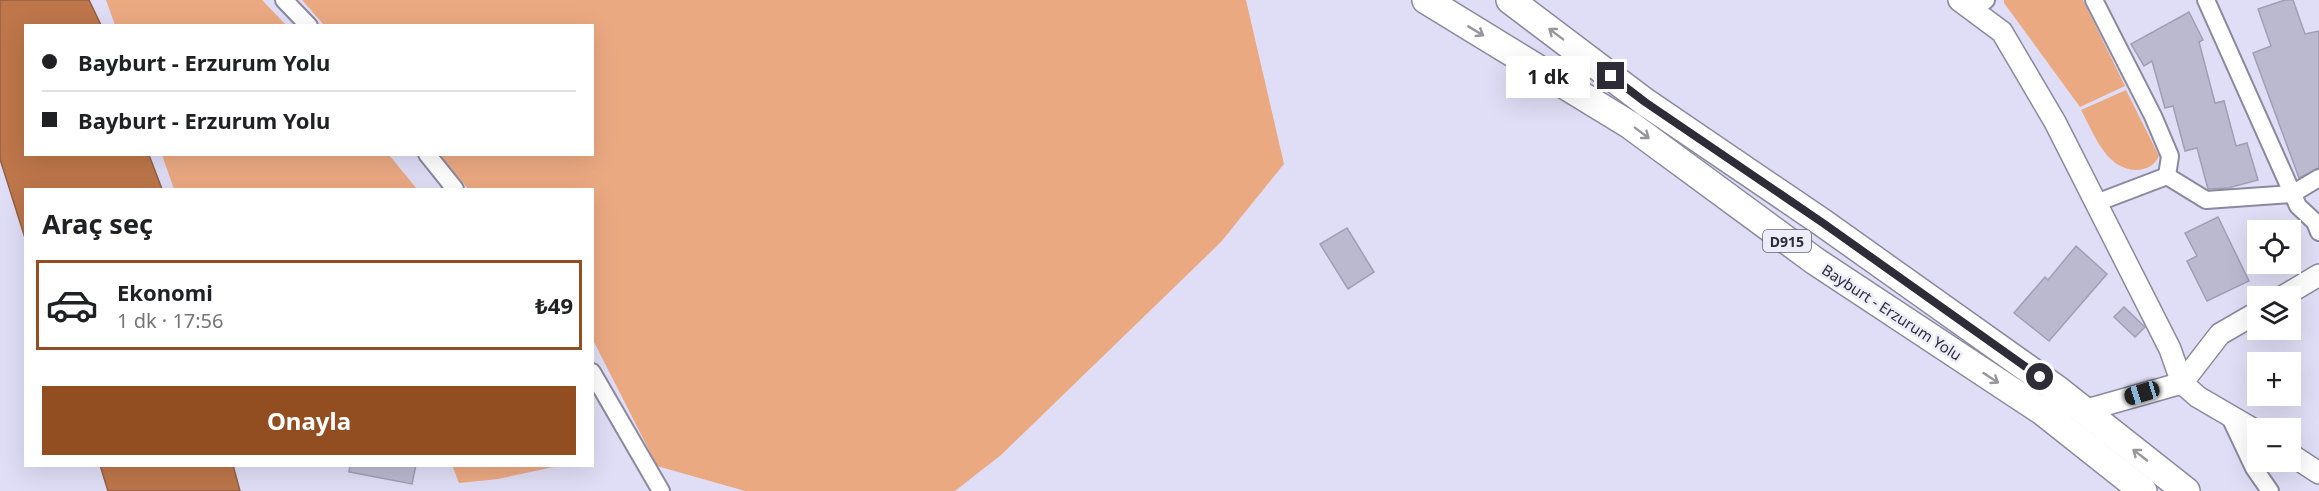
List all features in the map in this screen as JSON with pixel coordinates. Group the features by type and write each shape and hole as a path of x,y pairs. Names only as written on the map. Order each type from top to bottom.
{"highway":[{"name":"Bayburt - Erzurum Yolu","path":"1426,0 1630,124 1815,261 2042,411 2143,491"},
{"name":"Bayburt - Erzurum Yolu","path":"1510,0 1645,102 1823,223 2084,411 2186,491"}],"street":[{"path":"284,0 307,24"},
{"path":"2094,0 2153,116 2170,156 2167,176"},
{"path":"2206,0 2292,194 2298,206 2315,222 2319,231"},
{"path":"1973,3 2002,32 2055,122 2169,349 2181,383 2198,397 2247,426"},
{"path":"429,156 454,188"},
{"path":"2167,176 2206,200 2292,194 2319,178"},
{"path":"2096,203 2167,176"},
{"path":"2300,286 2319,274"},
{"path":"2084,411 2181,383 2220,334 2247,318"},
{"path":"594,376 660,491"},
{"path":"2229,415 2254,468 2270,491"},
{"path":"2301,461 2319,473"}],"shaded area":[{"path":"0,0 89,0 101,24 24,24 24,156 149,156 162,188 24,188 24,235 0,159"},
{"path":"106,0 262,0 285,24 115,24"},
{"path":"302,0 1246,0 1284,164 1221,242 1001,455 955,491 745,491 657,466 594,342 594,188 467,188 441,156 594,156 594,24 323,24"},
{"path":"2004,0 2083,0 2125,86 2080,107"},
{"path":"2126,90 2159,156 2153,164 2143,169 2125,168 2108,157 2081,110"},
{"path":"162,156 390,156 416,188 174,188"},
{"path":"101,467 234,467 240,491 108,491"},
{"path":"453,467 554,467 498,479 459,483"}],"building":[{"path":"2285,0 2293,0 2305,34 2319,31 2319,168 2299,178 2253,53 2271,46 2258,9"},
{"path":"2189,12 2203,40 2199,42 2215,103 2224,101 2236,146 2247,143 2258,180 2228,188 2208,189 2197,148 2185,151 2173,106 2165,108 2152,61 2144,66 2131,44"},
{"path":"2218,217 2249,281 2207,301 2187,261 2197,256 2185,233"},
{"path":"1347,228 1374,272 1348,289 1320,244"},
{"path":"2076,246 2107,274 2049,341 2014,313 2045,277 2048,280"},
{"path":"2124,307 2145,327 2135,337 2114,317"},
{"path":"350,467 416,467 412,484 349,472"}],"route":[{"path":"1611,76 2040,377"}]}
